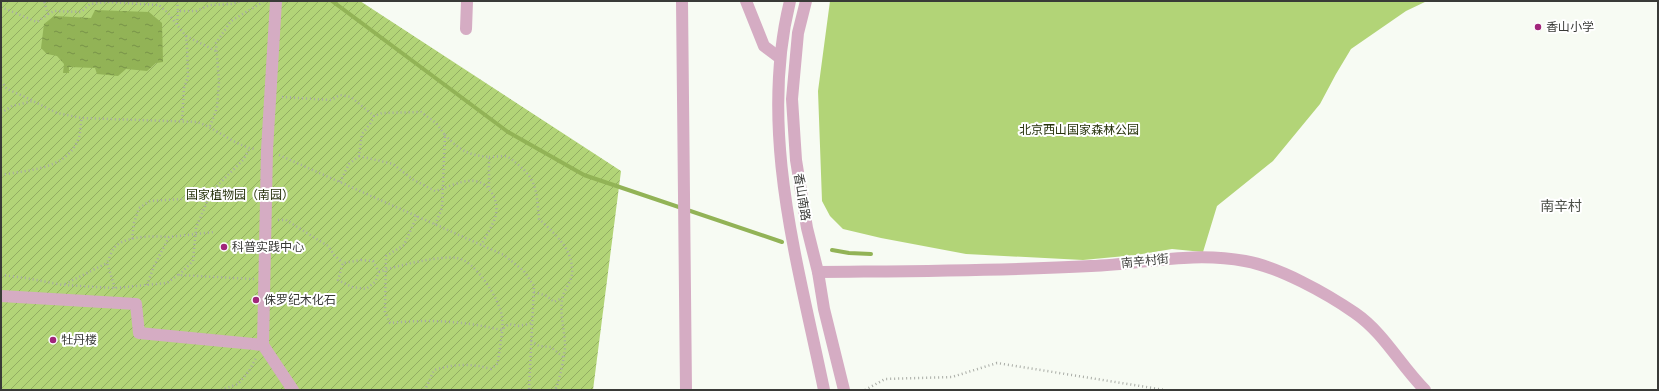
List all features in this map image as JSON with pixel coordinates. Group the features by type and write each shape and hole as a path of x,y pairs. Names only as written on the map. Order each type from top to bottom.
{"street":[{"path":"276,1 267,150 263,345 293,390"},
{"path":"466,29 467,1"},
{"path":"682,1 686,390"},
{"path":"746,1 764,46 780,58"},
{"name":"香山南路","path":"790,1 782,31 777,100 780,162 791,232 824,390"},
{"name":"香山南路","path":"806,1 798,33 792,99 796,160 807,228 818,272 824,309 844,390"},
{"name":"南辛村街","path":"818,272 1092,266 1181,257 1218,257 1247,261 1279,272 1312,287 1355,313 1379,333 1413,378 1425,390"},
{"path":"1,296 136,304 139,333 263,345"}],"path":[{"path":"44,1 48,14"},
{"path":"177,1 177,25"},
{"path":"178,10 196,11 210,5 233,4 240,1"},
{"path":"210,126 217,108 219,82 216,43 230,21 265,1"},
{"path":"1,7 37,22 54,11 81,12 90,4 108,2 159,6 168,13 186,36 216,51"},
{"path":"182,121 184,88 188,77 186,36"},
{"path":"1,81 7,88 58,113 82,118 182,121 197,122 210,126 250,148 267,150 504,255 524,271 534,286 529,390"},
{"path":"270,96 331,100 340,95 346,96 352,98 374,116"},
{"path":"1,113 12,106 33,101"},
{"path":"340,182 349,164 359,156 362,134 374,116 382,113 421,112 436,123 445,135 459,149 473,156 507,156 530,175 536,188 539,219 560,239 569,255 573,269 570,284 562,297 554,302 547,296 534,292"},
{"path":"1,175 52,166 66,155 78,142 82,118"},
{"path":"435,224 442,208 445,135"},
{"path":"1,276 26,278 63,285 115,288 167,283 193,261 196,235 201,212 211,192 243,160 250,148"},
{"path":"359,156 393,164 412,179 435,191 469,180 489,187"},
{"path":"481,245 496,214 495,201 489,187 489,157"},
{"path":"132,239 134,223 139,208 150,201 183,199 211,192"},
{"path":"417,216 404,245 386,256 387,269 385,312 390,323 408,321 476,324 501,330"},
{"path":"266,220 286,220 328,246 334,255 344,263 361,260 373,261 379,272"},
{"path":"63,285 107,263 114,248 132,239 149,236 169,237 214,232"},
{"path":"147,285 154,266 169,237"},
{"path":"344,263 338,280 352,287 366,289 375,282 379,272 387,269 441,259 458,258 468,264 490,286 500,308 502,318 498,363 491,369 464,364 434,370 425,390"},
{"path":"107,263 115,288"},
{"path":"178,275 217,276 264,280"},
{"path":"555,390 566,343 561,311 562,297"},
{"path":"501,330 509,324 519,326 532,323"},
{"path":"531,341 539,346 551,347 563,358"},
{"path":"221,390 238,384 249,371 263,345"},
{"path":"865,390 885,379 952,377 998,364 1165,390"}],"green space":[{"name":"国家植物园（南园）","path":"1,1 360,1 621,171 593,390 1,390"},
{"name":"北京西山国家森林公园","path":"830,1 1427,1 1406,11 1351,49 1320,104 1273,161 1217,206 1203,252 1172,249 1136,255 1083,260 966,254 881,238 843,229 830,216 822,201 818,91"}],"water":[{"path":"95,10 149,12 162,23 163,62 156,63 147,71 126,69 118,76 97,74 95,68 69,67 69,73 63,73 64,64 57,56 47,54 41,48 44,24 54,16 91,18"}],"waterway":[{"path":"332,1 508,132 584,175 782,242"},
{"path":"832,250 849,253 871,254"}],"place":[{"name":"香山小学","path":"1538,27"},
{"name":"科普实践中心","path":"224,247"},
{"name":"侏罗纪木化石","path":"256,300"},
{"name":"牡丹楼","path":"53,340"}],"district":[{"name":"南辛村","path":"1561,206"}]}
